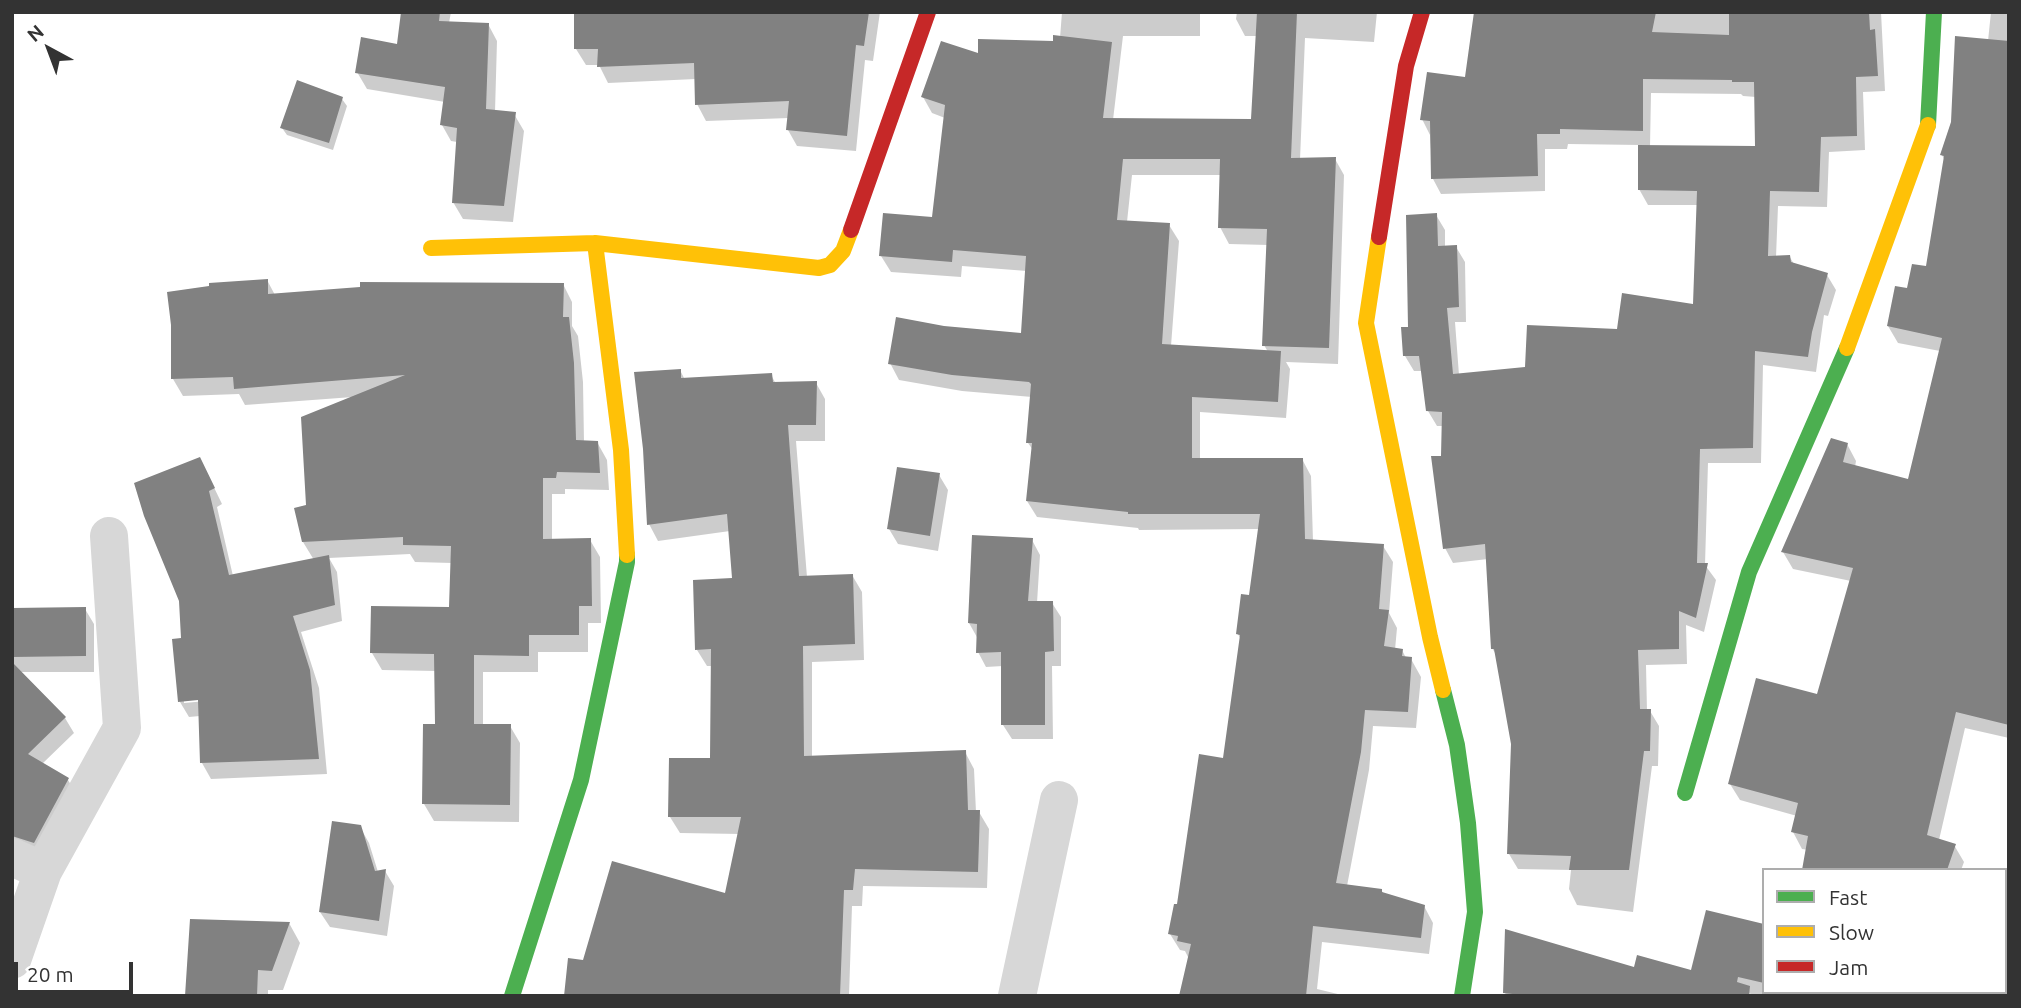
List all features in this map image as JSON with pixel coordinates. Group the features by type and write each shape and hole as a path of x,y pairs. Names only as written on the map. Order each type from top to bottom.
{"street":[{"path":"431,248 595,243 807,267 830,265 843,251 928,12"},
{"path":"1422,12 1406,66 1366,323 1430,637 1457,745 1468,823 1475,912 1462,996"},
{"path":"1685,793 1749,572 1856,326 1929,121 1934,12"},
{"path":"512,996 581,780 627,562 621,450 595,243"},
{"path":"12,960 28,864 122,728 109,536"},
{"path":"1017,996 1059,800"}],"building":[{"path":"401,12 440,12 439,21 489,23 486,109 516,112 504,206 452,203 457,128 440,125 445,87 355,73 361,37 397,44"},
{"path":"574,12 869,12 864,46 856,45 847,136 786,130 789,101 695,105 694,63 597,67 598,49 574,49"},
{"path":"1257,12 1297,12 1291,158 1336,157 1329,348 1262,346 1267,229 1218,228 1220,159 1123,159 1117,220 1170,223 1162,344 1281,351 1278,402 1192,397 1192,458 1303,458 1305,539 1384,544 1379,609 1389,610 1384,646 1403,649 1402,656 1412,657 1408,712 1365,710 1361,752 1336,883 1382,889 1382,892 1425,905 1421,938 1313,926 1306,996 1179,996 1191,944 1177,941 1178,936 1168,934 1174,904 1177,904 1199,754 1223,758 1240,635 1236,634 1241,594 1249,595 1260,514 1128,514 1026,501 1032,443 1026,443 1029,382 952,375 888,364 896,317 944,326 1021,333 1026,256 953,250 952,262 879,256 883,213 932,217 945,105 921,97 941,41 978,53 978,39 1053,41 1053,35 1112,42 1103,118 1251,119"},
{"path":"1474,12 1656,12 1652,32 1729,35 1729,12 1869,12 1870,30 1875,29 1878,76 1856,77 1857,136 1821,137 1819,192 1770,191 1768,256 1790,255 1791,262 1828,273 1808,357 1755,351 1753,448 1700,449 1697,563 1708,563 1696,618 1679,611 1679,649 1638,650 1640,709 1651,709 1650,751 1644,751 1629,870 1569,870 1571,856 1507,854 1511,744 1494,649 1491,649 1485,544 1443,549 1431,456 1441,456 1442,412 1426,411 1419,356 1403,356 1401,327 1408,327 1406,215 1437,213 1438,246 1457,245 1459,307 1447,308 1453,374 1525,367 1527,325 1617,329 1622,293 1693,304 1697,191 1638,190 1638,145 1755,146 1754,82 1643,79 1643,131 1560,129 1560,134 1537,134 1538,176 1431,179 1430,121 1420,120 1427,72 1465,77"},
{"path":"1955,36 2009,41 2009,725 1956,712 1927,835 1956,844 1948,868 1802,868 1808,836 1791,832 1798,803 1728,784 1756,678 1817,694 1853,568 1781,552 1831,438 1848,443 1843,462 1908,479 1942,338 1887,326 1895,286 1907,288 1912,264 1926,266 1944,156 1940,155 1951,122"},
{"path":"297,80 343,97 329,143 280,128"},
{"path":"268,279 268,294 360,287 360,282 564,283 563,317 569,317 574,363 576,440 598,441 600,473 557,472 556,478 543,478 543,539 591,538 592,606 579,606 579,635 529,635 529,656 474,655 474,724 511,724 510,805 422,804 423,724 435,724 434,654 370,653 371,606 449,607 451,546 403,545 403,537 302,542 294,508 306,505 301,417 405,375 234,389 233,377 171,379 171,325 167,292 209,286 209,283"},
{"path":"681,369 681,378 772,373 773,382 817,381 816,425 788,425 799,576 853,574 855,644 803,646 804,756 966,750 968,810 980,810 978,872 855,869 853,890 844,890 840,996 564,996 568,958 583,960 612,861 725,893 741,817 668,817 669,758 710,758 711,649 695,650 693,580 732,578 727,514 647,525 643,449 634,372"},
{"path":"200,457 215,488 209,491 229,575 329,555 335,605 293,616 310,670 319,759 200,763 198,700 178,702 172,639 181,638 179,601 144,516 134,483"},
{"path":"897,467 940,473 930,536 887,529"},
{"path":"972,535 1033,538 1028,601 1053,601 1054,651 1045,652 1045,725 1001,725 1001,652 976,653 977,624 968,623"},
{"path":"86,607 86,656 12,657 12,608"},
{"path":"12,662 66,717 28,754 69,778 34,843 12,836"},
{"path":"332,821 361,825 375,871 386,869 379,921 319,912"},
{"path":"1706,910 1762,924 1762,983 1738,977 1737,982 1750,986 1749,996 1532,996 1503,993 1505,929 1634,967 1637,955 1691,970"},
{"path":"190,919 290,922 272,971 258,970 257,996 185,996"}],"traffic: fast":[{"path":"1928,125 1934,12"},
{"path":"1685,793 1749,572 1847,348"},
{"path":"512,996 581,780 627,555"},
{"path":"1443,690 1457,745 1468,823 1475,912 1462,996"}],"traffic: slow":[{"path":"1847,348 1928,125"},
{"path":"431,248 595,243 819,268 830,265 843,251 851,230"},
{"path":"1379,237 1366,323 1443,690"},
{"path":"595,243 621,450 627,555"}],"traffic: jam":[{"path":"851,230 928,12"},
{"path":"1379,237 1406,66 1422,12"}]}
